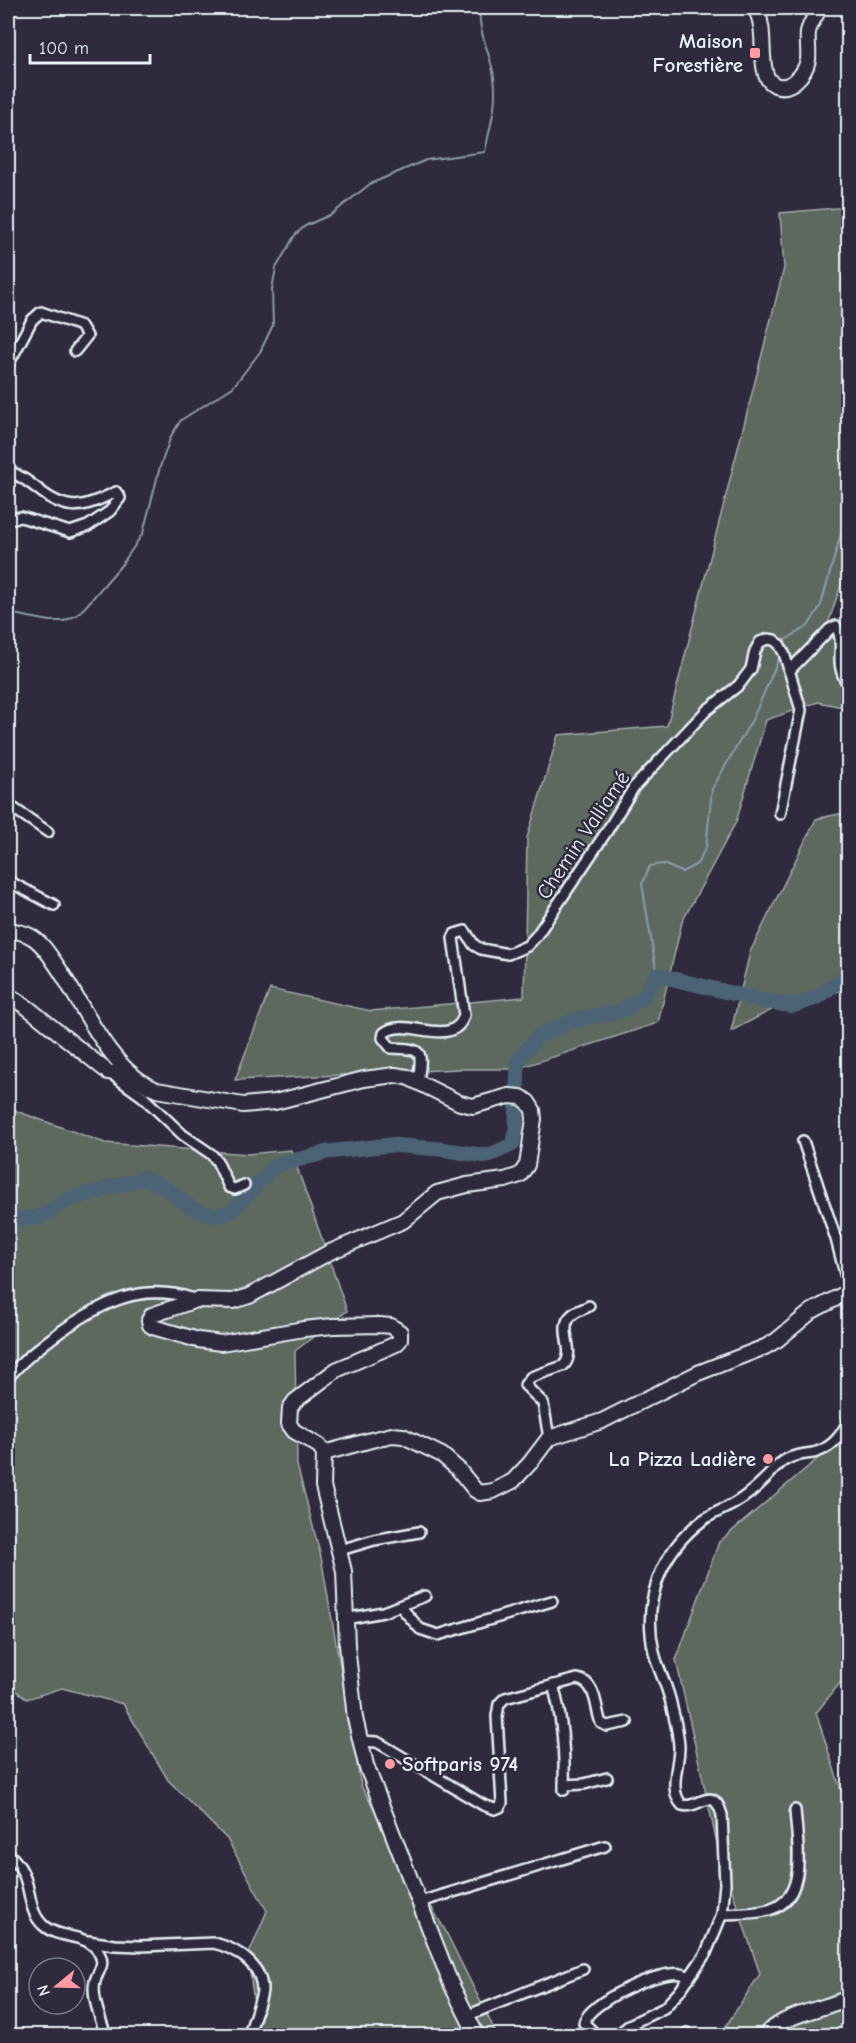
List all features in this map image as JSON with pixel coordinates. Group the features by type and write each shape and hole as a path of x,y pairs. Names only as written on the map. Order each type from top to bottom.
{"street":[{"path":"755,8 760,16 764,69 767,78 774,84 782,86 791,84 800,76 808,61 808,33 820,8"},
{"path":"8,365 32,320 41,312 81,326 87,336 75,351"},
{"path":"8,471 20,475 42,493 64,506 82,506 116,492 120,498 110,511 88,526 70,532 21,517 8,519"},
{"path":"789,671 830,629 836,626 841,647 839,660 843,677 849,684"},
{"name":"Chemin Valliamé","path":"418,1083 421,1059 419,1053 413,1048 391,1048 383,1038 384,1033 396,1027 452,1030 462,1022 463,1007 453,938 455,934 465,930 474,945 490,951 508,954 527,946 537,935 601,841 634,787 707,710 739,685 751,669 755,651 760,642 768,639 779,644 784,653 801,710 780,814"},
{"path":"8,808 13,808 48,832"},
{"path":"8,881 54,905"},
{"path":"8,930 30,935 39,943 62,973 114,1055 133,1077 157,1090 243,1105 275,1102 383,1075 395,1075 407,1077 460,1103 473,1106 515,1097 528,1102 534,1119 526,1165 520,1175 437,1193 403,1221 330,1252 249,1296 233,1301 196,1300 166,1293 149,1292 130,1295 99,1306 47,1341 8,1378"},
{"path":"8,995 142,1096 183,1135 211,1154 217,1161 229,1187 235,1189 244,1185"},
{"path":"108,1072 116,1068 114,1055"},
{"path":"108,1072 133,1077"},
{"path":"803,1141 849,1285"},
{"path":"324,1453 392,1435 403,1436 442,1455 458,1469 475,1490 485,1493 513,1481 549,1438 602,1421 698,1373 750,1355 777,1340 812,1311 849,1292"},
{"path":"196,1300 152,1315 149,1320 150,1325 198,1340 221,1343 333,1326 380,1325 391,1326 400,1332 400,1340 396,1344 336,1370 295,1401 291,1408 289,1424 294,1431 319,1446 324,1453 325,1496 344,1571 345,1619 359,1741 372,1786 420,1902 450,1984 477,2036"},
{"path":"549,1438 543,1403 526,1388 526,1382 531,1377 563,1366 567,1362 570,1354 567,1322 571,1315 589,1306"},
{"path":"616,2036 631,2024 664,2008 689,1978 706,1953 722,1914 725,1884 720,1808 715,1801 703,1798 691,1805 682,1805 674,1790 679,1747 671,1704 654,1654 650,1630 651,1605 656,1580 667,1557 704,1519 736,1503 788,1458 817,1452 836,1442 849,1421"},
{"path":"340,1550 374,1540 419,1532"},
{"path":"345,1619 400,1606 425,1596"},
{"path":"400,1606 420,1629 438,1635 552,1600"},
{"path":"359,1741 377,1742 483,1805 495,1809 502,1803 497,1716 499,1704 509,1695 581,1679 591,1688 601,1723 607,1726 627,1722"},
{"path":"553,1685 562,1724 564,1788 607,1778"},
{"path":"722,1914 766,1911 779,1905 789,1896 796,1884 798,1870 795,1810"},
{"path":"420,1902 605,1846"},
{"path":"8,1853 22,1871 30,1904 42,1924 56,1933 115,1946 214,1942 229,1946 249,1962 261,1981 262,1992 249,2036"},
{"path":"88,1941 95,1947 102,1960 94,1988 106,2036"},
{"path":"466,2016 583,1969"},
{"path":"597,2036 584,2023 585,2016 597,2005 625,1989 665,1975 680,1973 689,1978"},
{"path":"764,2036 773,2026 787,2019 831,2007 849,1998"}],"shaded area":[{"path":"848,207 848,564 824,636 848,641 848,708 818,702 766,720 736,822 682,922 658,1023 516,1069 459,1069 235,1080 270,989 371,1011 524,997 527,838 558,735 667,726 784,268 780,213"},
{"path":"848,812 848,989 779,1006 731,1031 750,952 816,819"},
{"path":"8,1108 105,1143 248,1154 291,1150 347,1311 295,1351 297,1465 321,1557 361,1786 445,1930 497,2035 258,2035 248,1956 267,1911 227,1839 168,1780 123,1704 62,1688 27,1699 8,1684"},
{"path":"848,1433 848,1673 816,1713 848,1812 848,2035 720,2035 760,1974 719,1852 676,1660 719,1542"}],"waterway":[{"path":"8,613 50,621 64,621 77,615 123,563 143,533 160,467 171,436 181,420 233,387 260,352 273,325 272,289 276,268 295,235 305,226 332,214 370,184 426,160 485,152 493,115 495,87 482,34 480,8"},
{"path":"783,646 785,640 808,626 821,605 848,508"},
{"path":"657,975 642,884 650,866 663,864 682,872 697,864 706,847 712,789 753,718 781,654"},
{"path":"8,1215 15,1219 38,1218 70,1199 144,1178 166,1188 193,1209 214,1216 231,1212 274,1166 327,1152 391,1145 487,1156 512,1145 516,1129 518,1060 538,1036 575,1020 621,1011 642,998 657,975 793,1006 816,998 848,975"}],"place":[{"name":"Maison Forestière","path":"755,53"},
{"name":"La Pizza Ladière","path":"768,1459"},
{"name":"Softparis 974","path":"390,1764"}]}
